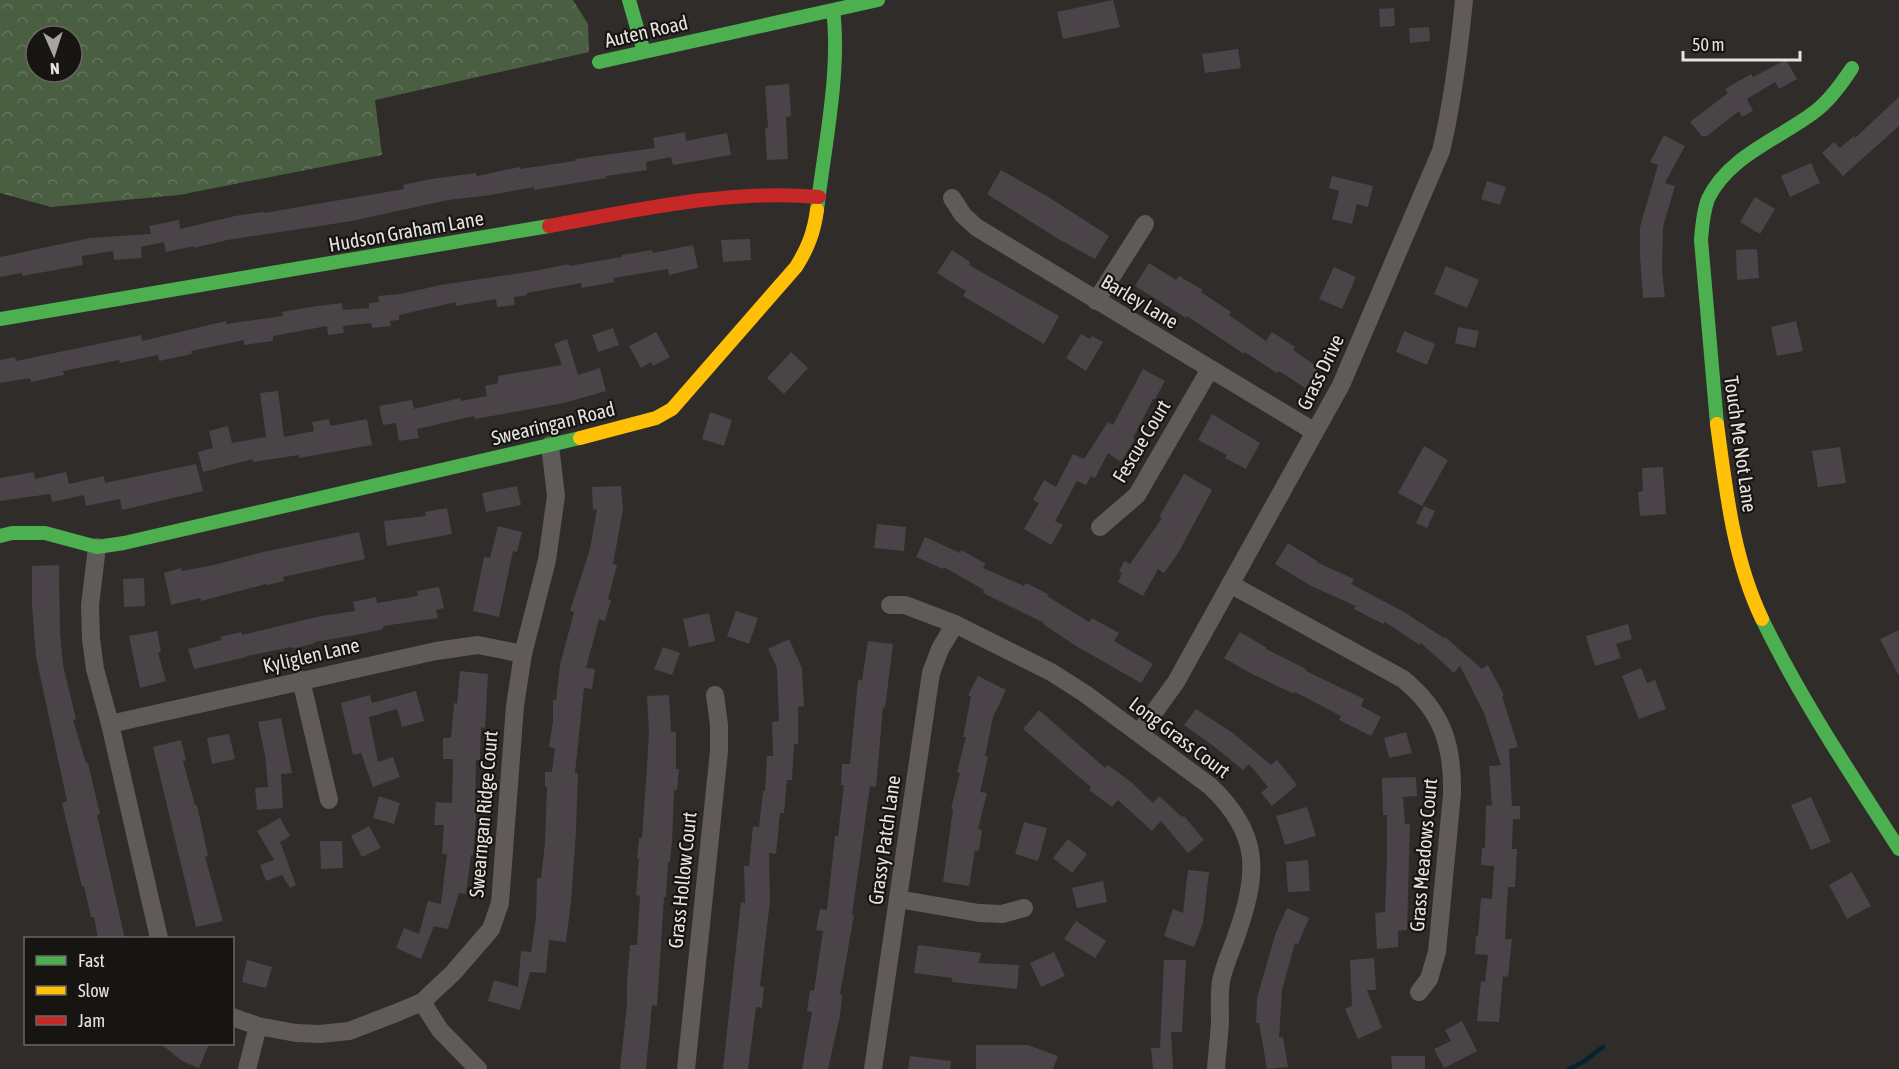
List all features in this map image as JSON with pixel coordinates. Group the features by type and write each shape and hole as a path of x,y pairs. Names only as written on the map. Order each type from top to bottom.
{"street":[{"path":"629,0 644,52"},
{"name":"Auten Road","path":"599,62 878,0"},
{"name":"Grass Drive","path":"1139,734 1176,682 1345,374 1441,151 1460,47 1464,0"},
{"name":"Swearingan Road","path":"0,536 12,533 45,533 97,547 124,543 259,514 550,445 656,418 672,409 796,267 806,251 814,230 819,197 836,33 833,10"},
{"name":"Touch Me Not Lane","path":"1852,68 1833,94 1817,110 1741,160 1722,180 1709,199 1702,219 1701,250 1716,420 1731,523 1746,577 1758,610 1780,656 1840,758 1899,849"},
{"name":"Hudson Graham Lane","path":"0,319 717,197 787,195 819,197"},
{"name":"Barley Lane","path":"952,198 976,227 1315,432"},
{"path":"1096,301 1145,224"},
{"name":"Fescue Court","path":"1100,527 1137,495 1209,369"},
{"name":"Swearngan Ridge Court","path":"234,1018 258,1026 302,1033 348,1031 422,1002 453,973 491,929 500,903 515,706 523,654 547,560 553,526 556,496 550,445"},
{"path":"97,547 90,605 95,669 110,724 159,937"},
{"name":"Grass Meadows Court","path":"1230,584 1403,679 1426,699 1437,717 1448,744 1452,768 1452,794 1437,952 1429,979 1419,992"},
{"name":"Long Grass Court","path":"890,605 905,605 955,624 1051,672 1084,693 1210,786 1224,800 1245,833 1251,850 1252,870 1250,892 1221,981 1216,1069"},
{"name":"Grassy Patch Lane","path":"873,1069 931,673 940,650 955,624"},
{"name":"Kyliglen Lane","path":"110,724 436,651 478,645 523,654"},
{"path":"301,680 329,800"},
{"name":"Grass Hollow Court","path":"686,1069 718,751 719,725 715,695"},
{"path":"898,899 979,913 1002,914 1024,908"},
{"path":"422,1002 440,1030 478,1069"},
{"path":"248,1069 258,1026"}],"green space":[{"path":"0,0 573,0 588,24 589,52 375,100 382,155 179,195 51,207 0,193"}],"building":[{"path":"1113,0 1120,27 1063,39 1057,12"},
{"path":"1394,8 1395,26 1380,27 1379,9"},
{"path":"1429,27 1430,41 1410,43 1409,28"},
{"path":"1238,49 1241,68 1205,73 1202,54"},
{"path":"1786,60 1797,79 1779,89 1775,82 1747,99 1753,111 1742,117 1739,111 1707,136 1702,136 1690,122 1728,93 1725,89 1751,74 1753,77"},
{"path":"789,84 791,116 786,117 788,159 767,160 765,128 768,128 765,86"},
{"path":"1899,97 1899,126 1843,176 1822,153 1834,142 1840,148 1854,136 1855,138"},
{"path":"685,132 686,141 727,133 731,155 673,165 671,157 646,162 647,170 606,176 606,178 534,190 534,187 448,200 352,221 227,240 194,248 194,246 166,252 164,242 141,247 142,258 114,260 113,251 82,256 83,265 22,276 22,273 0,277 0,257 90,238 151,234 149,226 179,220 180,229 235,216 404,189 403,185 431,179 476,173 477,176 520,167 520,169 655,148 653,138"},
{"path":"1664,135 1685,146 1665,183 1675,186 1663,227 1662,270 1665,297 1643,298 1640,227 1658,165 1650,162"},
{"path":"1811,163 1820,183 1790,197 1781,176"},
{"path":"1001,170 1109,236 1095,259 987,194"},
{"path":"1332,176 1373,186 1368,207 1357,204 1352,224 1332,219 1339,191 1329,188"},
{"path":"1487,181 1506,187 1500,205 1481,199"},
{"path":"1755,197 1775,209 1760,234 1740,222"},
{"path":"750,239 751,260 723,262 721,240"},
{"path":"693,245 698,268 669,275 668,269 614,278 614,282 582,288 581,283 527,293 527,295 514,297 515,305 497,307 496,299 456,306 456,302 399,315 399,320 390,321 391,326 372,328 371,323 343,326 344,333 328,335 327,326 273,336 273,341 244,345 244,340 191,351 192,354 159,361 158,355 120,363 119,360 63,371 64,375 31,382 30,378 0,383 0,360 15,357 16,361 141,335 142,341 226,321 226,324 283,316 282,312 310,307 342,303 343,310 369,308 369,303 379,302 378,296"},
{"path":"1757,249 1759,278 1737,280 1736,250"},
{"path":"952,250 970,262 969,265 1059,316 1044,344 963,296 966,291 937,273"},
{"path":"1149,263 1176,280 1179,276 1203,290 1201,292 1231,312 1229,315 1266,341 1272,332 1295,347 1293,350 1319,368 1305,388 1245,352 1244,354 1187,316 1186,318 1135,286"},
{"path":"1446,266 1479,280 1467,308 1434,294"},
{"path":"1334,267 1356,277 1342,309 1319,299"},
{"path":"1796,321 1803,351 1777,356 1771,327"},
{"path":"1458,327 1479,331 1475,348 1455,343"},
{"path":"613,328 619,345 598,352 592,335"},
{"path":"1404,331 1435,344 1427,365 1396,352"},
{"path":"656,332 670,357 653,366 651,362 641,368 629,346"},
{"path":"1081,334 1090,339 1092,336 1103,342 1086,371 1066,358"},
{"path":"567,339 578,375 600,368 606,391 564,403 475,419 474,416 417,429 419,438 399,441 396,423 383,425 379,406 412,400 414,409 460,398 461,401 487,396 485,386 498,383 498,376 562,365 554,344"},
{"path":"791,352 808,368 784,394 767,378"},
{"path":"1143,369 1165,381 1153,399 1133,438 1135,439 1121,462 1108,453 1095,478 1091,476 1086,485 1077,481 1055,521 1063,525 1051,545 1024,529 1039,503 1033,500 1044,480 1056,487 1073,454 1084,459 1108,422 1113,425"},
{"path":"278,391 284,437 314,431 312,422 329,419 330,426 367,419 372,445 299,458 299,455 253,462 253,459 203,472 198,452 213,448 209,431 228,426 232,443 266,437 260,393"},
{"path":"710,412 732,420 724,446 702,439"},
{"path":"1212,414 1260,443 1246,469 1225,458 1227,455 1198,440"},
{"path":"1424,446 1448,460 1422,506 1398,493"},
{"path":"1840,447 1846,483 1818,487 1812,451"},
{"path":"196,464 203,491 122,510 120,499 86,506 84,495 52,502 50,494 0,501 0,478 34,472 35,479 66,472 69,484 104,476 105,483"},
{"path":"1663,467 1666,514 1640,516 1638,492 1643,491 1642,468"},
{"path":"1184,474 1212,490 1177,555 1164,573 1158,569 1143,596 1118,582 1122,573 1119,572 1124,561 1130,564 1162,518 1159,517"},
{"path":"517,486 521,505 486,512 482,493"},
{"path":"621,486 623,510 613,564 617,565 608,599 611,600 605,621 599,619 586,668 595,669 592,689 584,688 575,773 578,773 576,831 566,942 549,940 546,973 530,972 520,1010 488,1001 494,980 518,987 521,951 531,952 536,919 537,878 541,878 545,843 547,787 545,786 545,772 552,772 555,748 549,747 553,700 556,700 560,665 574,612 570,611 590,549 597,509 593,510 592,487"},
{"path":"1424,506 1435,511 1427,528 1416,523"},
{"path":"447,508 452,534 387,546 384,521 426,516 425,512"},
{"path":"877,524 906,527 904,551 874,548"},
{"path":"498,526 522,532 517,552 513,551 499,617 473,611 484,557 490,558"},
{"path":"359,532 365,559 283,577 284,581 201,601 200,598 171,605 164,573 181,568 182,571 214,565"},
{"path":"925,537 960,553 961,550 986,564 983,568 1024,586 1026,583 1048,594 1047,596 1089,622 1092,618 1119,633 1114,641 1153,664 1141,683 1076,646 1044,623 983,593 984,590 944,567 943,569 916,557"},
{"path":"1288,543 1316,562 1354,579 1351,584 1445,637 1482,669 1488,665 1504,695 1502,696 1518,747 1509,749 1512,806 1520,806 1520,819 1513,819 1512,849 1517,849 1515,887 1508,887 1505,939 1512,939 1508,977 1503,976 1499,1022 1477,1021 1481,981 1485,982 1488,955 1475,954 1476,936 1478,936 1481,898 1492,899 1494,866 1481,865 1482,848 1485,848 1486,805 1492,806 1489,766 1501,765 1484,713 1460,666 1454,673 1421,643 1420,645 1385,622 1383,624 1354,609 1356,606 1311,586 1275,564"},
{"path":"59,565 63,665 76,719 73,720 86,763 88,763 100,814 97,815 125,937 98,937 94,917 91,917 84,886 82,887 62,803 67,801 36,657 32,566"},
{"path":"144,578 145,606 124,607 123,579"},
{"path":"439,587 444,608 436,610 438,618 383,626 383,629 362,634 314,642 293,649 292,647 247,656 194,669 188,649 241,632 242,635 321,616 355,611 353,602 376,597 377,603 418,596 417,591"},
{"path":"736,611 758,618 749,644 727,636"},
{"path":"709,613 715,641 689,647 683,619"},
{"path":"1628,624 1632,639 1616,644 1621,658 1595,666 1586,636"},
{"path":"1899,630 1899,676 1880,639"},
{"path":"157,631 161,652 158,653 166,681 140,688 129,636"},
{"path":"1240,632 1306,671 1364,699 1361,706 1381,717 1371,736 1339,720 1341,716 1295,692 1294,694 1252,674 1224,658"},
{"path":"789,639 802,668 804,706 798,707 798,744 794,744 792,780 787,780 784,813 780,813 776,854 769,853 770,901 760,986 764,987 762,1008 756,1007 748,1069 723,1069 741,902 745,903 744,866 749,866 753,826 759,827 763,791 765,791 767,756 773,756 772,722 779,721 777,668 768,649"},
{"path":"868,641 893,644 885,708 883,707 876,787 870,786 852,915 854,915 840,994 842,995 840,1016 828,1069 802,1069 812,1012 807,1011 810,990 814,991 823,931 816,930 820,909 827,910 835,836 838,836 844,785 841,785 842,764 850,764 858,680 862,680"},
{"path":"663,647 680,653 672,675 654,669"},
{"path":"1641,668 1647,683 1655,680 1666,709 1639,719 1622,676"},
{"path":"460,671 488,674 485,728 481,727 480,760 476,760 475,805 477,805 473,855 471,855 466,894 459,893 448,929 434,926 421,959 396,948 404,928 419,934 428,901 441,904 447,854 442,854 444,825 434,825 436,802 452,803 453,759 443,759 443,738 451,738"},
{"path":"978,676 1006,690 993,717 985,756 988,757 980,792 987,793 978,829 982,830 979,851 975,850 969,886 943,882 953,809 951,809 966,737 963,737 971,697 968,695"},
{"path":"416,691 424,721 402,727 397,709 369,717 378,762 393,757 400,777 373,787 361,753 353,755 341,703 370,695 372,703"},
{"path":"669,695 671,732 676,732 676,769 679,769 677,790 674,790 672,841 666,897 664,897 657,1006 652,1005 646,1069 620,1069 630,945 637,945 640,896 636,895 639,859 637,859 639,838 642,838 647,767 649,732 647,696"},
{"path":"1196,709 1233,733 1271,765 1277,760 1297,785 1272,806 1261,793 1268,787 1249,764 1243,770 1184,725"},
{"path":"1039,710 1105,768 1108,765 1131,782 1153,803 1159,796 1182,817 1184,816 1204,840 1188,853 1161,821 1152,831 1118,800 1112,807 1089,790 1091,787 1023,729"},
{"path":"281,718 292,773 281,774 283,808 257,810 255,788 268,787 265,755 258,722"},
{"path":"1406,732 1412,753 1389,758 1384,738"},
{"path":"229,734 235,759 212,764 207,738"},
{"path":"181,740 186,760 183,761 195,805 197,805 208,856 205,857 223,921 196,927 153,747"},
{"path":"1416,777 1417,796 1403,797 1405,824 1410,824 1407,930 1398,931 1398,947 1377,949 1375,913 1385,912 1387,859 1387,815 1383,815 1382,778"},
{"path":"379,796 400,803 394,824 373,818"},
{"path":"1811,797 1831,842 1811,850 1791,805"},
{"path":"1307,807 1316,836 1285,845 1276,816"},
{"path":"280,818 290,836 280,842 296,885 290,888 282,875 266,881 260,865 274,860 257,831"},
{"path":"1024,822 1047,828 1038,861 1015,854"},
{"path":"369,826 381,848 362,857 351,836"},
{"path":"1068,839 1087,854 1072,873 1053,858"},
{"path":"320,841 342,841 343,868 321,869"},
{"path":"1308,860 1310,891 1288,892 1286,862"},
{"path":"1188,870 1209,872 1203,923 1194,947 1164,936 1173,909 1183,913"},
{"path":"1852,872 1871,906 1847,919 1829,885"},
{"path":"1103,881 1107,902 1077,908 1072,888"},
{"path":"1287,908 1309,918 1298,944 1295,943 1282,990 1279,1038 1283,1037 1288,1067 1267,1069 1259,1023 1256,1023 1257,998 1275,935"},
{"path":"1076,921 1106,941 1095,958 1064,939"},
{"path":"918,945 981,953 979,963 1019,965 1017,989 952,982 952,978 914,973"},
{"path":"1054,952 1065,976 1041,987 1030,963"},
{"path":"1374,958 1376,990 1367,990 1382,1028 1358,1039 1345,1009 1352,1006 1350,960"},
{"path":"247,960 272,967 266,988 242,982"},
{"path":"1164,960 1186,960 1182,1032 1171,1032 1173,1069 1153,1069 1151,1048 1160,1048"},
{"path":"1462,1021 1477,1051 1444,1068 1434,1049 1451,1041 1445,1030"},
{"path":"162,1045 209,1045 199,1068 182,1061"},
{"path":"976,1045 1028,1045 1058,1056 1053,1069 976,1069"},
{"path":"910,1056 951,1061 950,1069 908,1069"},
{"path":"1391,1056 1425,1056 1425,1069 1392,1069"}],"waterway":[{"path":"1569,1069 1603,1047"}],"traffic: fast":[{"path":"629,0 644,52"},
{"path":"599,62 878,0"},
{"path":"817,210 831,110 835,58 833,10"},
{"path":"1717,424 1701,240 1708,199 1717,184 1742,159 1822,106 1852,68"},
{"path":"0,319 549,226"},
{"path":"0,536 12,533 45,533 97,547 124,543 580,438"},
{"path":"1762,619 1810,708 1899,849"}],"traffic: slow":[{"path":"580,438 656,418 672,409 796,267 810,240 817,210"},
{"path":"1717,424 1737,548 1762,619"}],"traffic: jam":[{"path":"549,226 717,198 785,195 819,197"}]}
